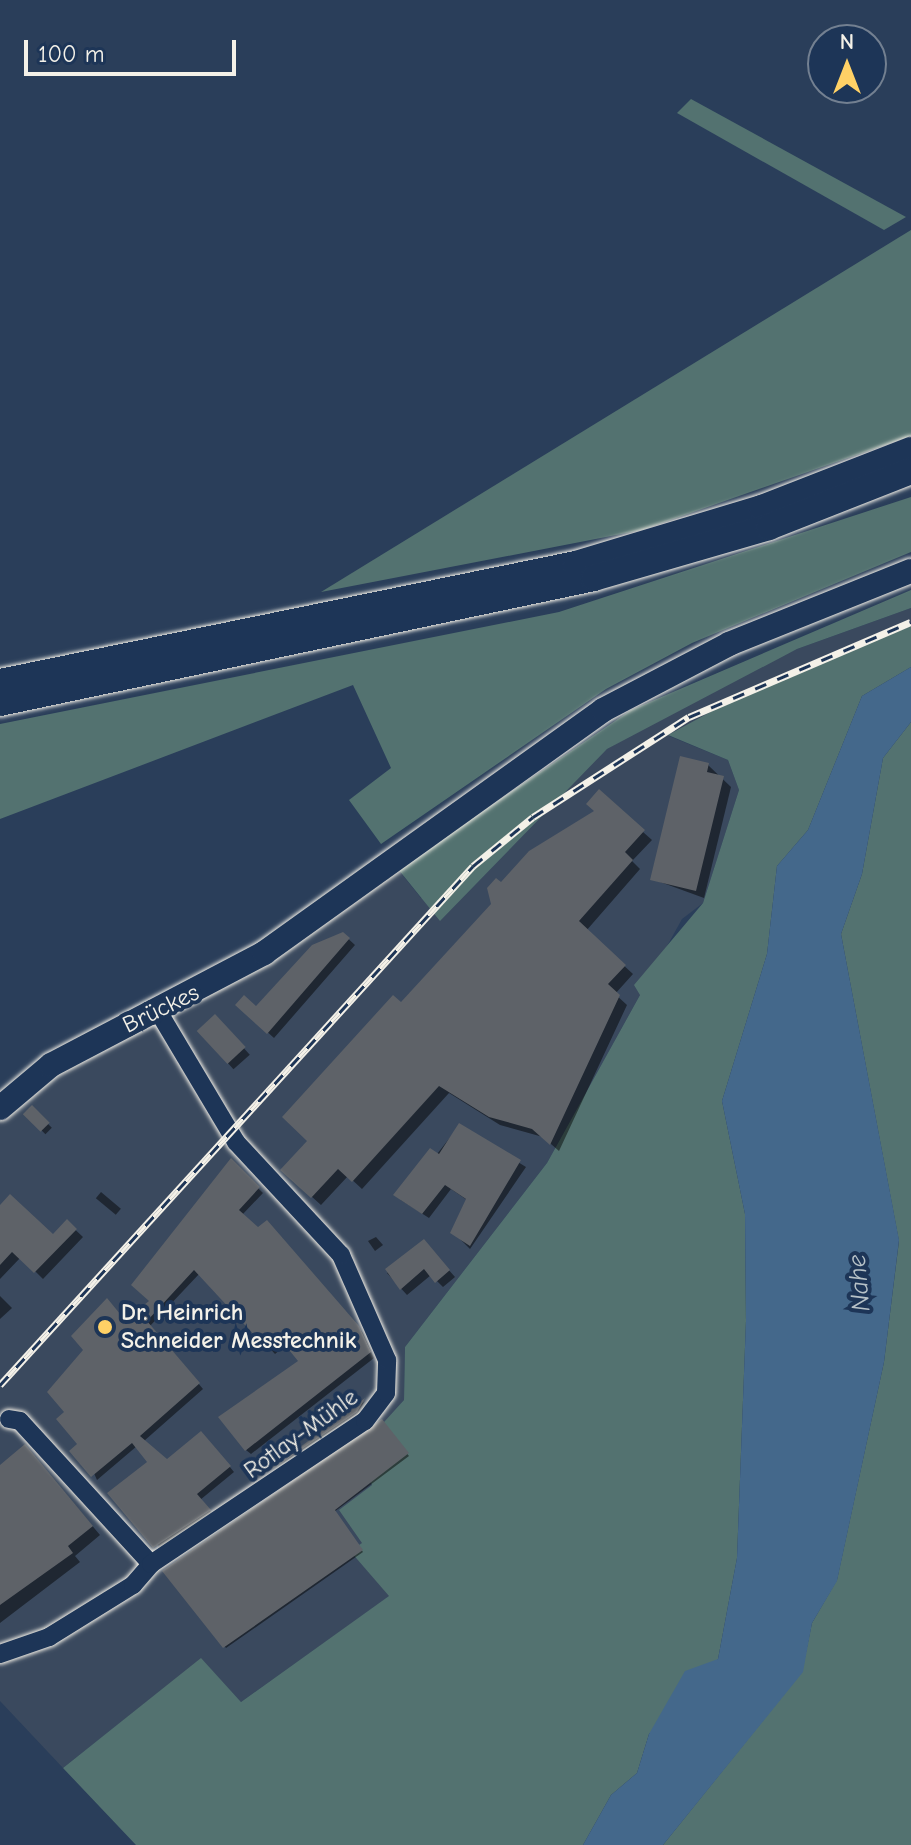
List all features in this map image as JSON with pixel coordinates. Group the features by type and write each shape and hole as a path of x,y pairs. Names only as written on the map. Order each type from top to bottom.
{"highway":[{"path":"0,682 576,564 762,508 911,450"},
{"path":"0,703 594,578 769,527 911,471"}],"main road":[{"name":"Brückes","path":"0,1108 51,1065 158,1011 323,911 603,710 729,644 911,571"}],"street":[{"name":"Rotlay-Mühle","path":"0,1654 22,1651 133,1585 151,1564 365,1421 386,1393 387,1376 341,1255 236,1142 158,1011"},
{"path":"9,1419 20,1421 151,1564"}],"shaded area":[{"path":"911,608 911,626 751,690 669,736 728,760 739,790 703,903 682,919 547,1163 405,1347 404,1400 380,1430 363,1543 350,1551 390,1596 241,1702 201,1659 63,1768 0,1701 0,1092 33,1065 249,950 384,852 421,898 607,749 684,702 797,649"}],"green space":[{"path":"691,99 906,217 884,230 677,113"},
{"path":"911,230 911,436 642,530 321,592"},
{"path":"911,497 911,552 692,643 606,689 381,844 349,800 391,768 353,685 0,819 0,724 559,612"},
{"path":"911,590 911,608 797,649 607,749 440,921 398,869 631,710"},
{"path":"911,626 911,667 862,696 808,830 777,866 767,954 722,1101 745,1214 746,1321 737,1558 718,1659 649,1734 637,1773 611,1795 583,1845 136,1845 63,1768 201,1658 241,1702 389,1596 350,1551 362,1543 339,1510 372,1485 356,1453 404,1400 405,1347 547,1163 640,995 634,985 703,903 739,790 728,760 668,735 751,690"},
{"path":"911,722 911,1845 663,1845 802,1672 812,1623 837,1580 884,1362 899,1241 841,934 862,874 883,758"}],"water":[{"name":"Nahe","path":"911,667 911,722 883,758 862,874 841,934 899,1240 884,1362 837,1581 812,1623 803,1672 663,1845 583,1845 611,1795 637,1773 649,1734 685,1671 718,1659 737,1558 746,1321 745,1214 722,1101 767,954 777,866 808,830 862,696"}],"building":[{"path":"680,756 709,763 707,772 724,776 696,891 650,880"},
{"path":"599,789 645,830 625,852 633,860 579,921 626,965 608,984 620,995 550,1145 532,1129 489,1117 439,1086 352,1182 338,1169 311,1198 280,1170 307,1141 282,1117 393,995 401,1002 491,904 487,888 496,878 501,882 529,851 594,811 586,804"},
{"path":"343,932 350,938 267,1034 235,1005 244,995 256,1006 312,945"},
{"path":"215,1014 246,1047 227,1064 197,1031"},
{"path":"32,1105 50,1123 40,1132 23,1114"},
{"path":"459,1123 521,1160 470,1246 450,1233 466,1199 445,1185 422,1214 393,1195 430,1148 439,1154"},
{"path":"231,1158 260,1187 239,1210 258,1227 267,1220 359,1326 371,1352 245,1451 218,1417 298,1361 281,1340 269,1351 194,1270 147,1321 200,1383 140,1436 167,1459 201,1431 231,1466 197,1494 211,1510 153,1548 107,1493 147,1462 132,1443 91,1477 69,1451 77,1444 56,1419 64,1412 47,1392 83,1350 71,1336 107,1298 125,1320 149,1301 131,1285"},
{"path":"10,1194 53,1234 67,1219 77,1229 34,1273 12,1252 0,1265 0,1205"},
{"path":"424,1239 450,1270 435,1283 424,1269 400,1290 385,1269"},
{"path":"365,1398 357,1412 266,1473"},
{"path":"382,1419 409,1453 335,1510 363,1550 223,1648 162,1571"},
{"path":"25,1444 93,1526 68,1546 73,1553 0,1605 0,1465"}],"railway":[{"path":"0,1385 473,866 533,817 689,717 911,622"}],"place":[{"name":"Dr. Heinrich Schneider Messtechnik","path":"105,1327"}]}
